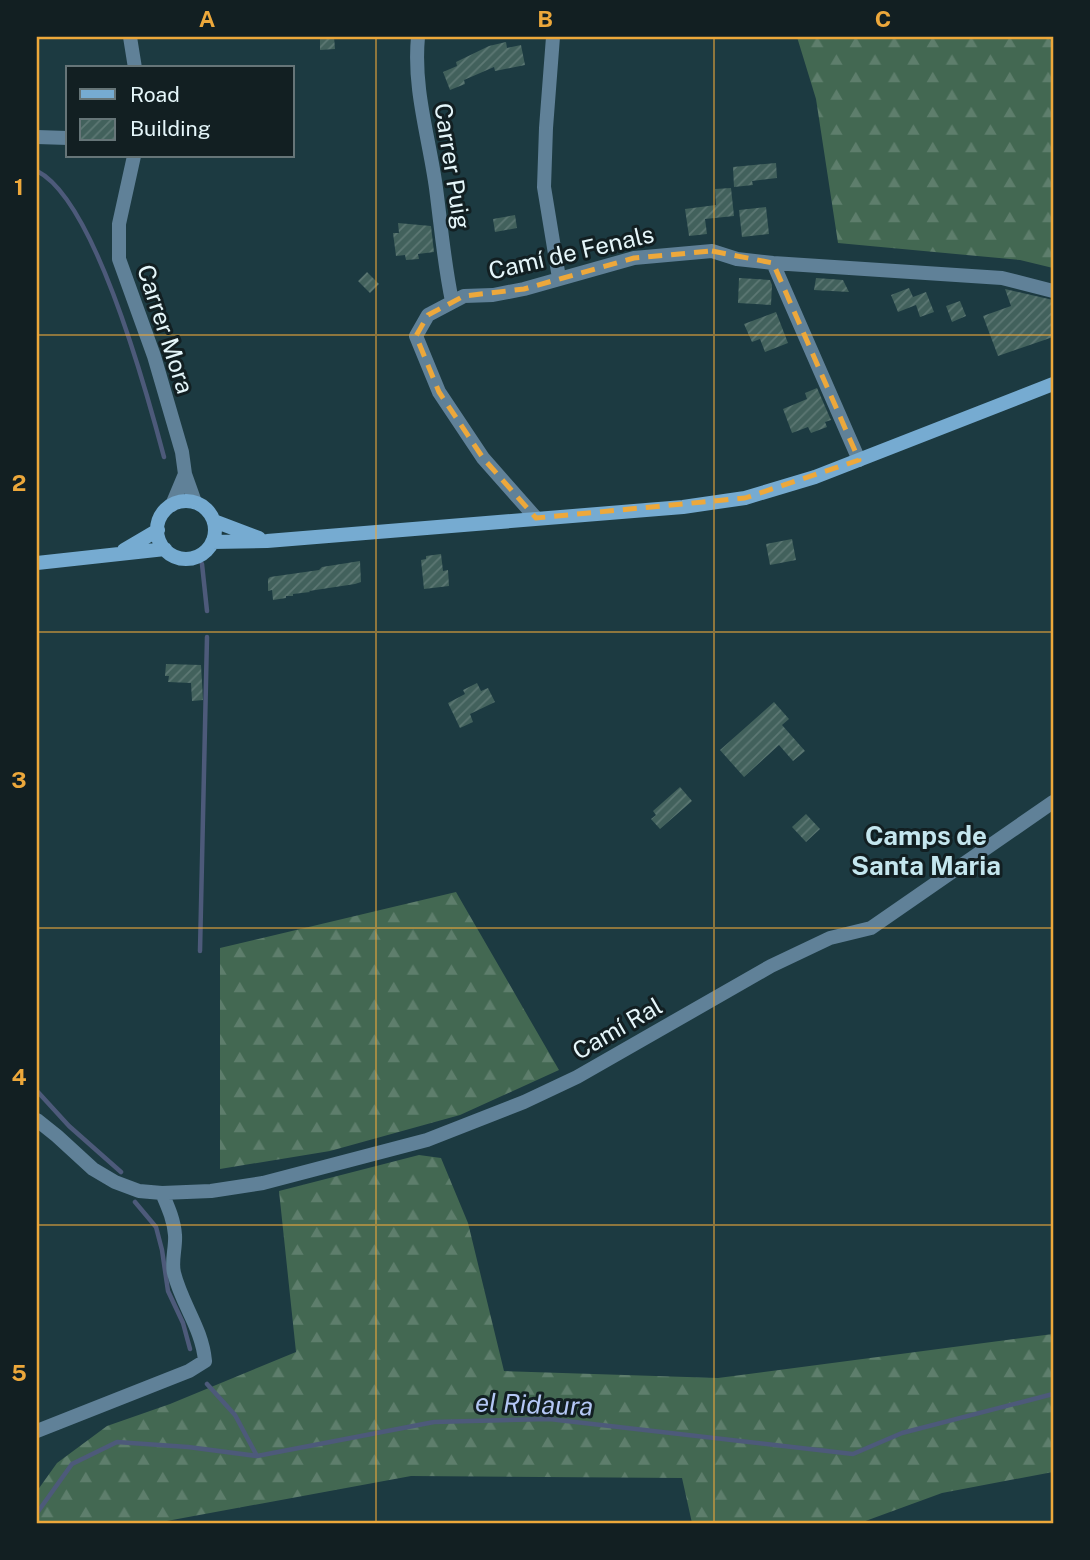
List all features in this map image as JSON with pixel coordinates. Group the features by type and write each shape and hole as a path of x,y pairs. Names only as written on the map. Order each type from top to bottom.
{"street":[{"path":"130,37 135,66"},
{"name":"Carrer Puig","path":"418,37 415,60 417,87 436,188 443,262 452,301"},
{"path":"553,37 544,187 559,278"},
{"path":"37,137 66,138"},
{"name":"Carrer Mora","path":"134,158 119,224 119,259 153,356 183,452 185,474 195,502"},
{"name":"Camí de Fenals","path":"537,518 483,458 439,393 425,359 416,336 428,314 452,301 464,296 524,289 634,258 712,250 737,259 772,263 1002,278 1053,291"},
{"path":"772,263 859,460"},
{"path":"212,542 267,541 682,507 744,498 815,477 1053,384"},
{"path":"172,505 186,501 195,502 208,512 214,521 212,542 203,553 193,557 178,557 165,549 159,538 160,517 172,505 185,474"},
{"path":"214,521 267,541"},
{"path":"120,553 158,530"},
{"path":"37,563 165,549"},
{"name":"Camí Ral","path":"37,1120 93,1170 139,1191 162,1193 211,1191 263,1183 427,1140 524,1102 577,1077 771,966 830,939 871,928 1026,818 1053,802"},
{"path":"37,1431 189,1371 205,1361 203,1341 186,1307 173,1271 175,1235 171,1213 162,1193"}],"highlighted area":[{"path":"712,251 773,263 859,460 745,498 536,518 483,458 439,392 416,336 428,315 464,296 524,289 634,258"}],"green space":[{"path":"797,37 1053,37 1053,268 1020,260 838,243 816,99"},
{"path":"456,892 559,1070 460,1115 330,1151 220,1169 220,948"},
{"path":"419,1155 441,1158 468,1223 504,1371 718,1378 1053,1334 1053,1472 942,1493 860,1523 692,1523 682,1478 411,1476 156,1523 37,1523 37,1491 57,1463 107,1426 170,1404 296,1352 279,1191"}],"building":[{"path":"320,37 334,37 335,49 320,50"},
{"path":"506,42 507,48 521,45 525,65 495,71 494,67 464,80 465,84 450,90 443,72 457,66 456,62 489,46"},
{"path":"776,163 777,178 752,181 753,185 734,187 733,167"},
{"path":"731,188 734,216 705,219 707,234 689,236 685,209 716,205 715,189"},
{"path":"766,207 769,234 742,237 739,210"},
{"path":"515,215 517,228 495,232 493,219"},
{"path":"398,223 431,226 434,252 418,254 419,259 406,260 405,255 396,256 393,233 399,233"},
{"path":"367,272 379,284 370,293 358,281"},
{"path":"739,278 770,280 771,305 738,303"},
{"path":"816,278 843,280 849,292 814,290"},
{"path":"909,288 913,297 926,292 934,312 920,317 916,305 898,312 891,295"},
{"path":"1005,289 1053,300 1053,337 998,356 983,316 1011,306"},
{"path":"960,301 966,316 952,322 946,306"},
{"path":"776,312 788,343 765,352 760,339 752,342 744,324"},
{"path":"817,388 831,420 825,422 827,427 811,433 808,427 792,433 783,409 807,399 805,393"},
{"path":"792,539 796,560 770,565 766,544"},
{"path":"441,554 443,571 448,570 449,586 424,589 421,560 426,559 426,556"},
{"path":"360,561 361,582 355,584 273,600 272,590 268,591 270,577"},
{"path":"166,664 201,665 203,700 192,701 191,683 168,682 169,676 165,676"},
{"path":"477,683 481,691 488,688 495,702 470,714 473,722 460,728 448,703 465,694 463,690"},
{"path":"774,702 789,719 782,725 805,751 793,761 779,745 744,777 720,750"},
{"path":"680,787 692,801 660,829 651,819 656,815 653,811"},
{"path":"806,814 820,829 806,842 792,827"}],"waterway":[{"path":"37,171 58,189 79,219 98,257 132,346 164,457"},
{"path":"202,564 207,611"},
{"path":"200,951 207,637"},
{"path":"37,1091 69,1126 121,1172"},
{"path":"135,1202 156,1227 168,1291 183,1323 190,1349"},
{"path":"207,1384 235,1415 257,1456"},
{"name":"el Ridaura","path":"37,1513 72,1464 117,1442 257,1456 434,1422 549,1419 853,1454 902,1433 1053,1394"}],"district":[{"name":"Camps de Santa Maria","path":"926,850"}]}
